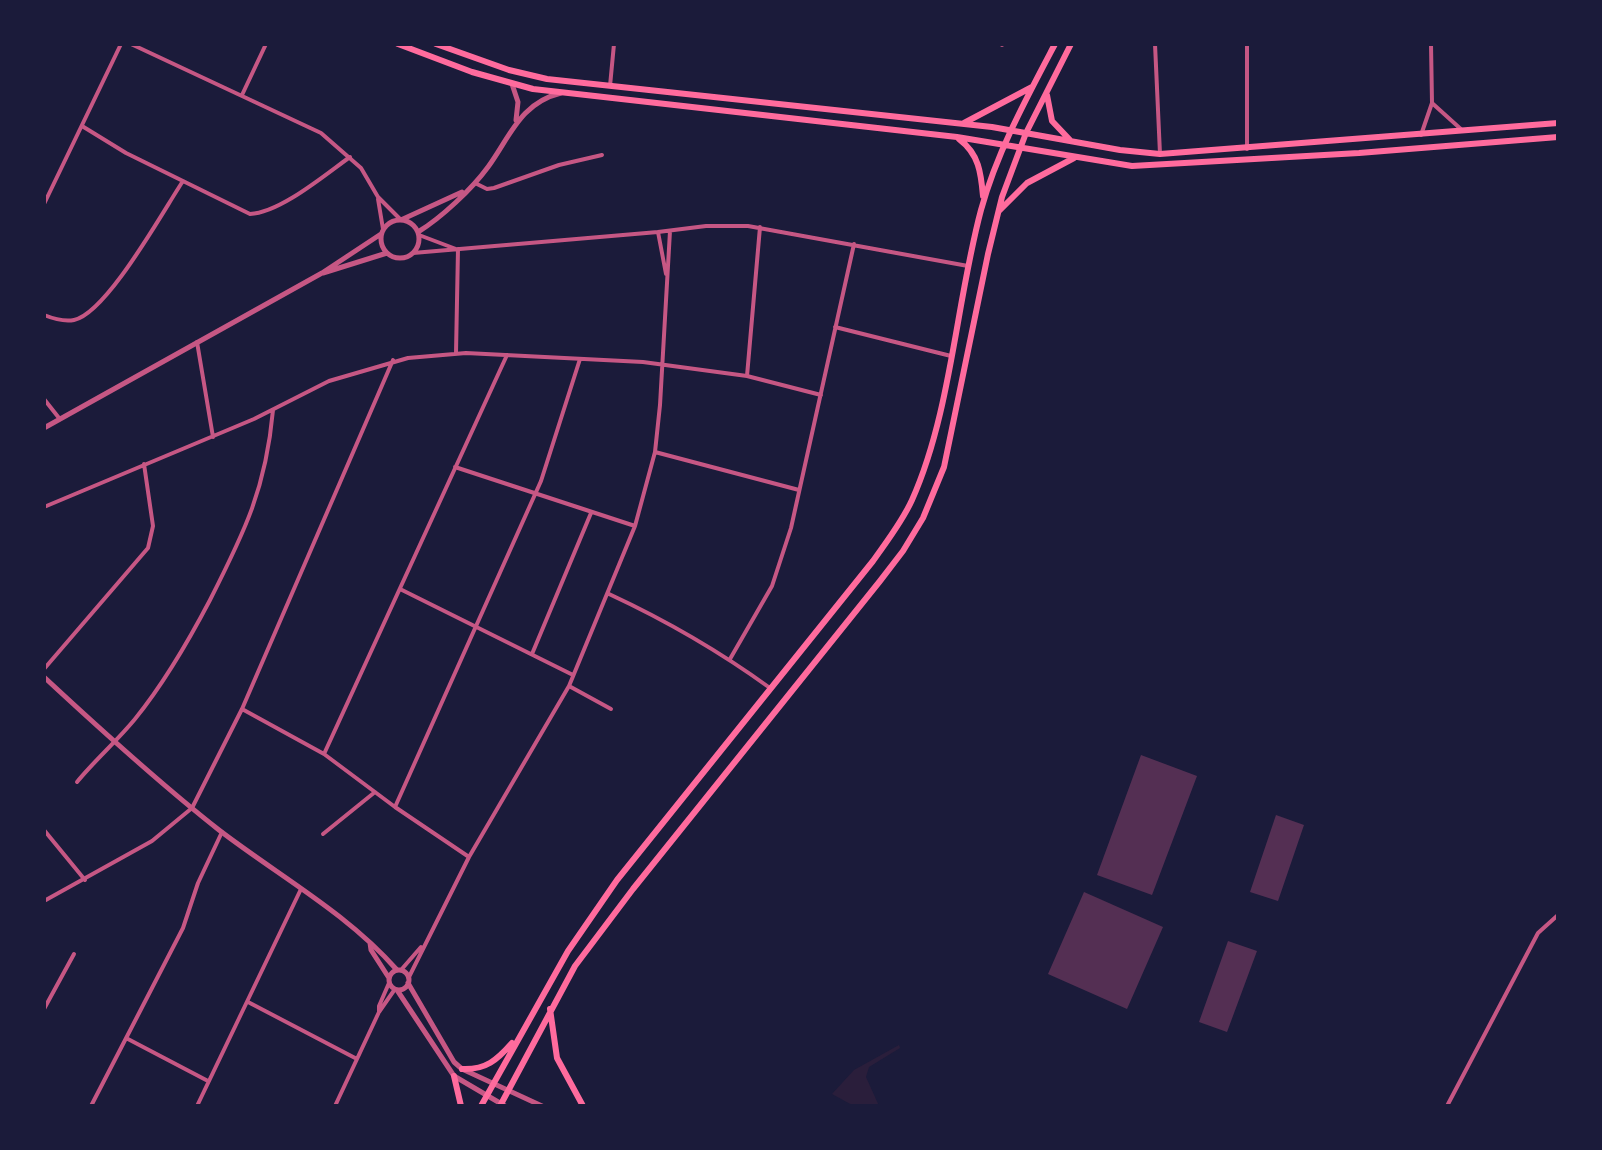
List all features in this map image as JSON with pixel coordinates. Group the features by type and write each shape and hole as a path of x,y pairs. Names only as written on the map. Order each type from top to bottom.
{"main road":[{"path":"398,44 472,72 561,93 957,137 1074,158 1150,166 1558,137"},
{"path":"436,44 524,74 1012,130 1160,154 1558,123"},
{"path":"481,1106 568,951 617,880 873,561 910,504 933,443 968,266 984,202 1004,146 1055,44"},
{"path":"502,1105 575,966 880,581 923,518 950,448 997,214 1026,133 1071,44"},
{"path":"962,124 1035,85"},
{"path":"1047,93 1052,121 1073,142"},
{"path":"957,137 967,145 979,165 984,202"},
{"path":"997,214 1027,183 1074,158"},
{"path":"550,1009 557,1058 583,1106"},
{"path":"462,1069 487,1066 517,1038"},
{"path":"454,1076 461,1106"}],"street":[{"path":"44,204 121,44"},
{"path":"131,44 314,129 361,168 378,197 401,219 412,223 418,233 418,245 413,253"},
{"path":"242,95 266,44"},
{"path":"610,86 614,44"},
{"path":"1155,44 1160,154"},
{"path":"1247,44 1247,149"},
{"path":"1421,135 1432,103 1431,44"},
{"path":"511,83 518,102 516,123"},
{"path":"418,233 475,183 516,123 535,103 561,93"},
{"path":"1432,103 1464,131"},
{"path":"82,126 126,153 241,211 257,214 289,199 350,157"},
{"path":"475,183 487,189 494,188 559,165 602,155"},
{"path":"44,315 57,320 76,320 100,300 119,280 183,181"},
{"path":"44,428 322,273 390,222 467,190"},
{"path":"378,197 382,244 387,253 395,257 706,226 760,227 968,266"},
{"path":"747,376 760,227"},
{"path":"396,989 404,989 469,857 569,686 635,526 655,452 670,231"},
{"path":"658,232 667,280"},
{"path":"418,233 458,249"},
{"path":"730,659 772,586 799,490 854,244"},
{"path":"456,353 458,249"},
{"path":"322,273 387,253"},
{"path":"835,327 951,356"},
{"path":"197,342 213,437"},
{"path":"44,507 213,437 329,381 393,360 456,353 663,364 747,376 821,395"},
{"path":"324,754 507,355"},
{"path":"395,807 549,459 580,359"},
{"path":"44,901 152,841 192,808 242,709 393,360"},
{"path":"44,399 59,418"},
{"path":"77,782 136,718 174,665 244,533 264,474 273,410"},
{"path":"655,452 799,490"},
{"path":"44,669 148,548 153,526 144,464"},
{"path":"455,467 635,526"},
{"path":"532,654 591,512"},
{"path":"400,589 573,675"},
{"path":"609,594 730,659 770,688"},
{"path":"44,677 192,808 370,942 408,980 446,1052 462,1069 542,1106"},
{"path":"569,686 611,709"},
{"path":"242,709 324,754 469,857"},
{"path":"323,834 375,792"},
{"path":"44,830 85,880"},
{"path":"91,1106 183,928 198,883 222,832"},
{"path":"197,1106 301,889"},
{"path":"1447,1106 1538,933 1558,915"},
{"path":"370,942 371,950 389,980 454,1076 502,1105"},
{"path":"379,1012 389,980 423,946"},
{"path":"44,1009 74,954"},
{"path":"335,1106 379,1012 396,989"},
{"path":"248,1002 357,1059"},
{"path":"126,1038 208,1081"}],"shaded area":[{"path":"899,1045 900,1048 869,1067 866,1077 879,1106 854,1106 832,1094 854,1070"}],"building":[{"path":"1141,755 1197,776 1152,895 1097,875"},
{"path":"1276,815 1304,825 1278,901 1250,892"},
{"path":"1084,892 1163,927 1127,1009 1048,974"},
{"path":"1228,941 1257,951 1227,1032 1199,1022"}]}
